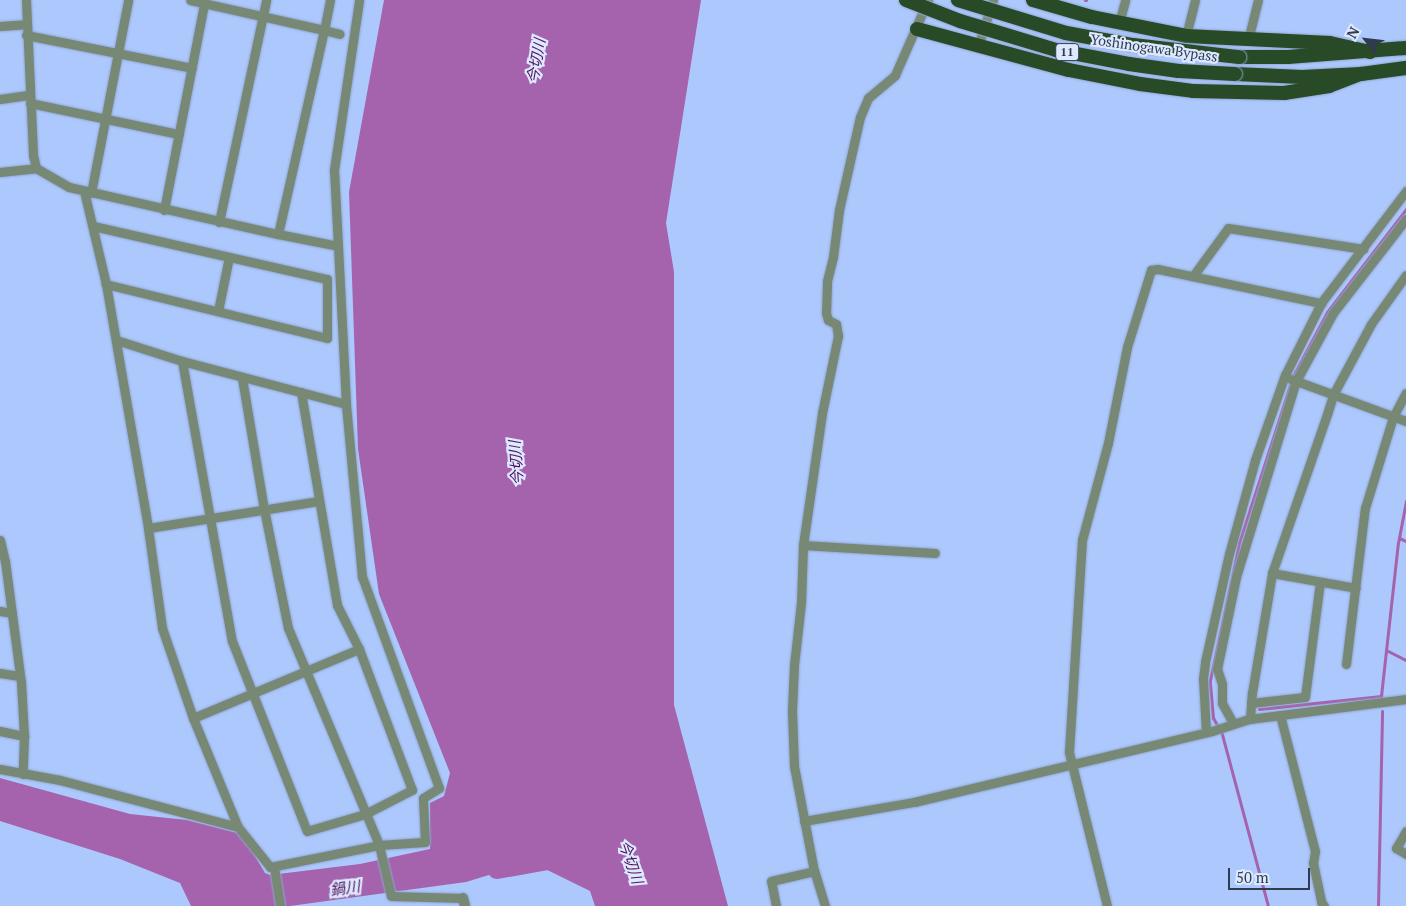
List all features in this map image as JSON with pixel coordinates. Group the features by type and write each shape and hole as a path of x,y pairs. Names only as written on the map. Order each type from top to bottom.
{"highway":[{"name":"Yoshinogawa Bypass","path":"906,0 960,22 1056,50 1171,70 1302,77 1361,74 1406,68"},
{"name":"Yoshinogawa Bypass","path":"958,0 1066,33 1133,45 1239,57 1370,52 1406,48"},
{"name":"11","path":"1033,0 1119,23 1186,36 1330,43 1370,52"},
{"name":"11","path":"917,29 1069,70 1140,84 1193,91 1284,93 1329,86 1361,74"}],"street":[{"path":"26,0 26,35 33,155 36,168"},
{"path":"128,0 119,54 88,192 93,226 116,340 148,528 162,628 192,718 238,827 270,867 274,869 425,842 423,798 439,788 362,577 346,404 334,170 359,0"},
{"path":"190,0 340,34"},
{"path":"220,222 266,0"},
{"path":"278,234 330,0"},
{"path":"826,906 814,871 794,766 792,711 794,666 801,603 803,545 822,413 838,336 836,324 828,320 826,313 827,281 853,144 868,98 895,75 917,29 928,0"},
{"path":"978,46 993,0"},
{"path":"1119,23 1126,0"},
{"path":"1186,36 1195,0"},
{"path":"1248,40 1258,0"},
{"path":"164,210 205,2"},
{"path":"0,26 26,24"},
{"path":"26,35 192,68"},
{"path":"0,99 30,99 104,118 179,134"},
{"path":"0,172 36,168 69,187 88,192 164,210 338,246"},
{"path":"1206,732 1211,672 1229,554 1258,450 1321,303 1406,190"},
{"path":"1211,672 1290,379 1334,313 1406,219"},
{"path":"93,226 327,279 327,338 106,284"},
{"path":"1193,276 1228,228 1363,249"},
{"path":"218,311 229,257"},
{"path":"1107,906 1069,752 1082,540 1108,443 1127,348 1151,270 1158,269 1321,303"},
{"path":"1250,719 1272,574 1334,393 1371,324 1406,275"},
{"path":"116,340 242,378 346,404"},
{"path":"182,361 212,518 232,641 307,831 365,814 412,790 359,649 337,605 301,392"},
{"path":"242,378 264,509 288,628 380,850 391,896 464,902"},
{"path":"1290,379 1334,393 1406,421"},
{"path":"1346,664 1365,508 1393,417 1406,393"},
{"path":"148,528 320,501"},
{"path":"803,545 935,553"},
{"path":"1,546 20,676 24,736 22,774"},
{"path":"1272,574 1356,588"},
{"path":"1251,703 1305,697 1320,582"},
{"path":"0,611 12,614"},
{"path":"192,718 359,649"},
{"path":"1211,672 1222,684 1222,703 1233,723"},
{"path":"0,673 20,676"},
{"path":"804,821 914,802 1206,732 1250,719 1406,700"},
{"path":"1280,715 1315,851 1313,863 1321,902 1324,906"},
{"path":"0,731 24,736"},
{"path":"0,770 60,780 238,827"},
{"path":"1406,831 1396,848 1406,854"},
{"path":"274,869 280,906"},
{"path":"776,906 771,881 814,871"}],"water":[{"name":"今切川","path":"384,0 701,0 666,223 674,272 674,705 728,906 595,906 590,891 531,862 466,882 290,906 191,906 180,883 120,859 0,821 0,778 130,814 187,820 242,834 265,873 270,875 360,864 430,849 430,803 444,796 450,773 379,594 358,449 349,192"}],"waterway":[{"path":"1268,906 1222,734 1213,718 1210,680 1239,543 1293,376 1327,312 1406,209"},
{"path":"1259,709 1381,696 1398,543 1406,501"},
{"path":"1399,538 1406,541"},
{"path":"1386,650 1406,660"},
{"path":"1378,906 1382,711"},
{"name":"鍋川","path":"497,869 559,858"}]}
